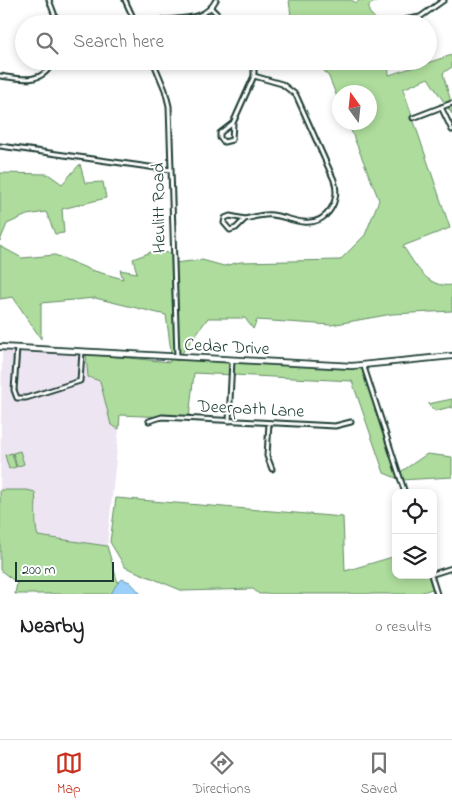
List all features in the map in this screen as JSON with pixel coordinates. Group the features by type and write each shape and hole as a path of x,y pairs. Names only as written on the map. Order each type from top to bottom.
{"street":[{"path":"49,0 55,15"},
{"path":"125,0 132,15"},
{"path":"199,15 211,8 216,0"},
{"path":"423,15 444,0"},
{"path":"211,8 218,15"},
{"path":"0,76 33,80 48,70"},
{"name":"Heulitt Road","path":"156,70 168,100 177,357"},
{"path":"233,123 220,133 220,138 224,142 232,140 233,123 254,76 254,70"},
{"path":"245,219 234,230 227,229 224,226 225,218 230,216 245,219 270,215 303,222 314,221 330,211 336,194 334,180 296,95 282,84 254,76"},
{"path":"413,118 452,103"},
{"path":"441,107 452,130"},
{"path":"0,146 171,170"},
{"name":"Cedar Drive","path":"0,347 364,367 452,356"},
{"path":"17,348 14,392 17,398 26,398 80,380 82,352"},
{"path":"229,420 232,360"},
{"path":"364,367 404,489"},
{"name":"Deerpath Lane","path":"149,421 162,417 335,426 351,422"},
{"path":"269,423 267,456 272,469"},
{"path":"437,573 452,568"},
{"path":"433,579 437,594"}],"shaded area":[{"path":"2,349 86,354 88,377 100,381 111,425 119,429 107,546 38,536 36,532 37,507 27,490 0,490"}],"green space":[{"path":"289,0 351,0 357,3 359,0 379,0 369,5 369,12 372,15 291,15"},
{"path":"452,55 452,67 443,73 452,114 428,78 403,89 450,228 403,246 417,267 429,279 435,283 452,285 452,311 392,314 331,325 257,320 253,329 245,318 208,318 180,356 363,365 399,473 427,454 452,457 452,477 401,480 384,473 352,381 194,373 189,418 120,415 119,429 111,425 100,381 88,377 86,354 170,362 171,351 166,315 95,298 41,303 41,339 13,297 0,299 0,246 22,258 55,255 91,270 123,279 120,270 137,273 133,259 151,252 174,253 174,263 202,260 224,266 240,262 340,260 365,235 379,200 351,130 377,130 377,85 332,85 323,70 389,70 389,75 405,70 437,70 437,60"},
{"path":"80,164 85,183 103,182 106,198 62,209 64,233 55,234 46,212 27,215 7,224 0,241 0,173 48,174 62,184"},
{"path":"452,399 452,408 435,411 428,404"},
{"path":"20,451 24,464 17,467 13,453"},
{"path":"12,453 16,467 9,469 5,455"},
{"path":"0,490 27,490 35,492 38,536 107,546 118,583 111,594 15,594 17,583 0,570"},
{"path":"116,498 343,517 345,571 392,557 392,579 432,579 435,588 417,594 259,594 253,589 183,591 125,567 110,542"}],"water":[{"path":"122,579 130,582 141,594 111,594"}]}
